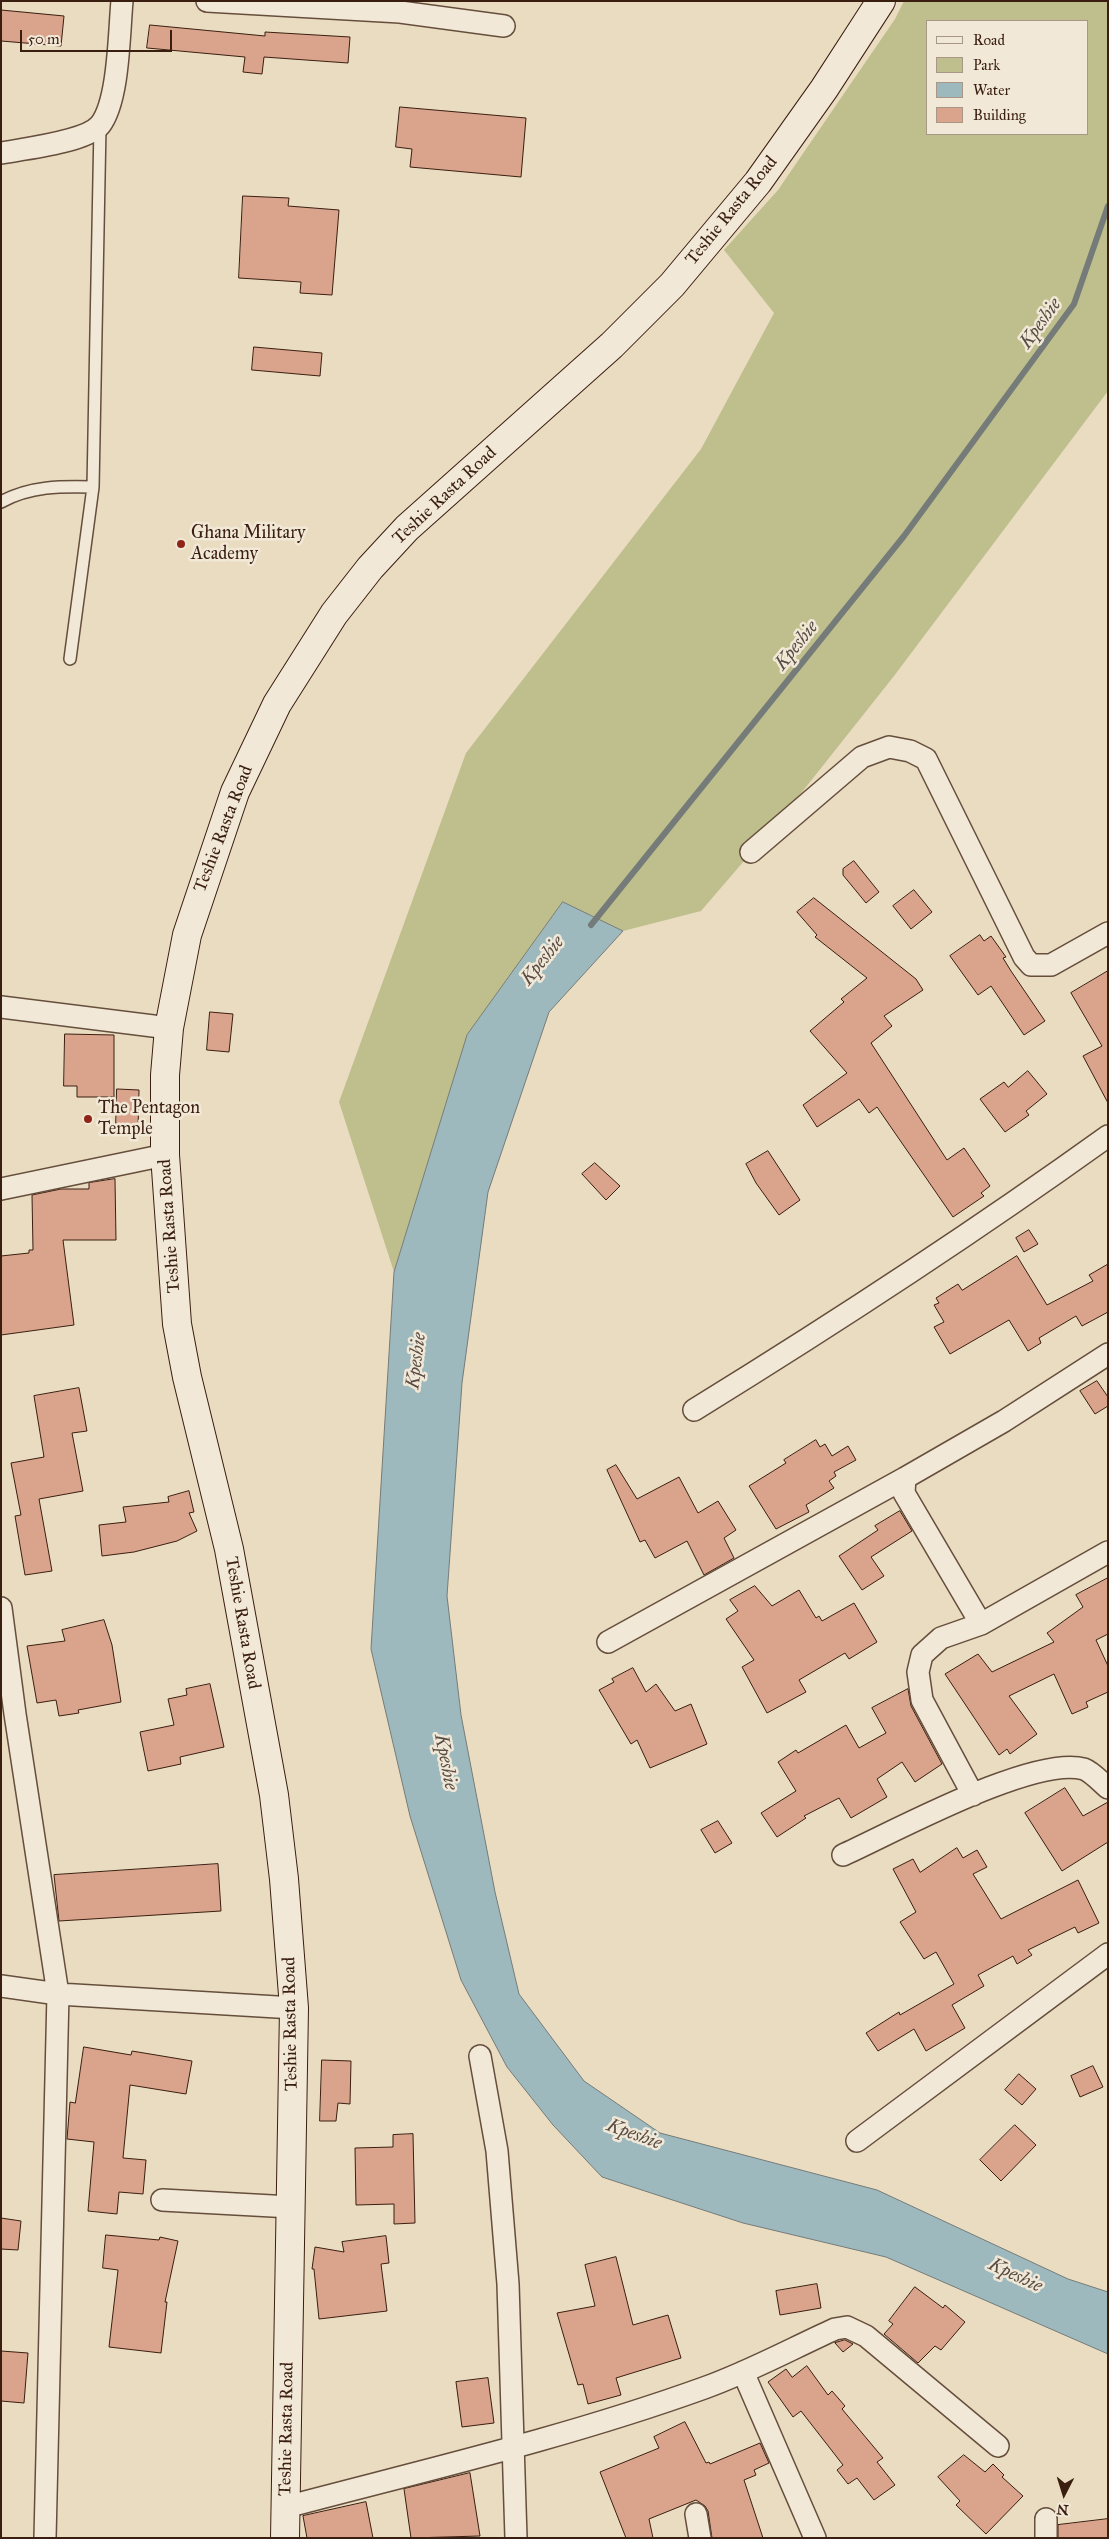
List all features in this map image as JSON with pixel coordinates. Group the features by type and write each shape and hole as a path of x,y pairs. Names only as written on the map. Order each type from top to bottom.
{"main road":[{"name":"Teshie Rasta Road","path":"285,2538 294,2008 284,1879 274,1795 229,1549 187,1377 177,1324 165,1154 165,1074 169,1028 187,935 235,792 277,704 334,614 370,568 408,528 612,345 672,285 758,182 824,89 881,1"}],"street":[{"path":"1,153 72,140 100,126 113,96 122,1"},
{"path":"207,1 404,6 504,26"},
{"path":"751,852 862,757 889,747 910,752 926,759 1024,957 1031,965 1051,965 1108,933"},
{"path":"2,1004 169,1028"},
{"path":"694,1410 830,1326 1015,1202 1108,1136"},
{"path":"1,1189 165,1154"},
{"path":"608,1642 905,1478 1004,1420 1108,1354"},
{"path":"905,1478 904,1492 981,1624"},
{"path":"973,1795 922,1700 918,1672 922,1654 941,1638 981,1624 1108,1552"},
{"path":"1,1608 15,1714 58,1994 46,2538"},
{"path":"843,1855 1008,1780 1056,1767 1086,1770 1108,1788"},
{"path":"857,2141 1108,1954"},
{"path":"1,1986 58,1994 294,2008"},
{"path":"480,2056 497,2151 508,2284 516,2538"},
{"path":"162,2200 291,2207"},
{"path":"286,2507 609,2420 705,2388 834,2329 847,2327 866,2336 998,2446"},
{"path":"743,2372 815,2538"},
{"path":"696,2514 700,2538"}],"lane":[{"path":"70,659 93,487 100,126"},
{"path":"1,502 14,495 52,486 93,487"}],"green space":[{"path":"904,1 1108,1 1108,391 894,676 787,811 701,911 623,931 563,902 467,1035 394,1272 339,1102 466,753 701,449 774,313 724,250 778,190 895,19"}],"water":[{"path":"563,902 623,931 549,1012 488,1192 462,1383 447,1596 461,1715 495,1892 519,1994 584,2081 660,2133 877,2190 1068,2279 1108,2292 1108,2354 886,2257 743,2223 602,2177 553,2125 507,2067 461,1980 410,1816 371,1649 394,1272 467,1035"}],"building":[{"path":"1,10 64,16 61,46 1,41"},
{"path":"150,25 265,36 265,32 350,37 348,63 264,57 262,74 243,72 245,57 147,48"},
{"path":"400,107 526,118 521,177 410,167 412,149 396,147"},
{"path":"243,196 289,198 288,206 339,210 332,295 300,293 301,282 239,278"},
{"path":"254,347 322,353 320,376 252,370"},
{"path":"854,861 879,892 866,903 843,875 843,869"},
{"path":"914,890 932,912 911,929 893,906"},
{"path":"814,898 916,979 923,990 884,1016 892,1026 871,1043 947,1160 964,1148 990,1186 981,1193 984,1196 953,1217 877,1107 869,1113 859,1099 817,1127 803,1105 847,1073 810,1031 844,1002 841,999 867,978 815,937 817,935 797,912"},
{"path":"980,935 984,941 991,936 1006,957 1003,958 1011,971 1045,1021 1024,1035 991,986 978,995 950,956"},
{"path":"1108,971 1108,1103 1083,1056 1102,1046 1071,993"},
{"path":"210,1012 233,1014 229,1052 207,1050"},
{"path":"65,1034 114,1035 114,1097 77,1097 77,1086 64,1086"},
{"path":"1028,1071 1047,1094 1026,1111 1029,1115 1005,1132 980,1099 1004,1082 1008,1087"},
{"path":"117,1089 139,1090 138,1129 116,1128"},
{"path":"768,1151 800,1200 779,1215 756,1183 746,1164"},
{"path":"595,1163 620,1186 606,1200 582,1174"},
{"path":"115,1179 116,1240 63,1240 74,1325 1,1335 1,1256 29,1253 29,1250 33,1250 32,1195 61,1189 89,1189 89,1183"},
{"path":"1029,1230 1038,1244 1024,1252 1016,1238"},
{"path":"1017,1256 1047,1305 1093,1281 1089,1275 1108,1264 1108,1312 1082,1326 1076,1316 1039,1338 1041,1343 1028,1351 1009,1320 950,1354 934,1327 944,1322 934,1305 939,1303 936,1298 958,1284 962,1290"},
{"path":"1097,1381 1108,1397 1108,1406 1095,1414 1080,1391"},
{"path":"79,1388 87,1431 72,1433 83,1491 39,1499 52,1571 25,1575 15,1516 21,1515 11,1463 44,1457 34,1396"},
{"path":"816,1440 820,1447 825,1444 832,1456 848,1446 856,1460 834,1472 836,1476 829,1481 834,1488 806,1505 809,1512 776,1529 749,1486 786,1463 784,1460"},
{"path":"616,1465 637,1499 679,1477 698,1513 718,1501 736,1530 724,1538 734,1558 704,1575 687,1541 655,1558 645,1540 640,1542 607,1470"},
{"path":"189,1491 194,1512 189,1513 197,1531 177,1541 134,1552 102,1556 99,1525 126,1522 123,1507 169,1502 168,1497"},
{"path":"900,1511 912,1531 871,1557 884,1576 862,1590 839,1556 878,1530 875,1526"},
{"path":"1108,1578 1108,1634 1096,1640 1108,1666 1108,1692 1086,1702 1088,1707 1072,1714 1054,1674 1009,1696 1037,1734 1010,1754 1007,1749 999,1755 945,1674 978,1654 992,1672 1054,1642 1047,1633 1083,1607 1076,1595"},
{"path":"755,1586 772,1606 799,1590 816,1618 819,1616 822,1621 854,1603 877,1642 849,1659 845,1653 799,1680 806,1692 767,1713 742,1667 754,1660 726,1619 738,1611 730,1600"},
{"path":"104,1620 112,1645 121,1702 78,1710 79,1713 59,1716 56,1700 37,1703 27,1646 65,1641 62,1630"},
{"path":"633,1668 646,1692 656,1684 675,1711 691,1704 707,1744 650,1768 637,1740 631,1744 599,1690 614,1682 612,1679"},
{"path":"210,1684 224,1747 180,1757 181,1764 148,1771 140,1732 174,1725 168,1699 187,1695 186,1689"},
{"path":"908,1689 911,1706 942,1764 915,1782 902,1762 877,1779 887,1797 851,1818 839,1798 804,1816 806,1818 777,1837 761,1813 796,1791 778,1762 796,1750 798,1753 846,1725 859,1748 886,1733 872,1708"},
{"path":"1065,1788 1083,1816 1108,1802 1108,1842 1062,1871 1025,1813"},
{"path":"718,1821 732,1843 715,1853 701,1830"},
{"path":"957,1848 963,1858 977,1850 987,1867 973,1874 1001,1919 1078,1880 1099,1923 1078,1933 1075,1927 1028,1950 1032,1955 1017,1964 1013,1956 978,1975 984,1986 952,2005 965,2028 926,2051 914,2029 878,2051 866,2033 899,2012 900,2015 954,1984 936,1952 924,1959 900,1922 916,1912 893,1869 913,1859 920,1872"},
{"path":"218,1864 221,1911 59,1921 54,1875"},
{"path":"84,2047 131,2055 132,2051 192,2061 186,2094 130,2085 123,2158 146,2160 143,2194 119,2192 117,2214 88,2211 94,2142 67,2139 70,2102 75,2103"},
{"path":"322,2060 351,2061 350,2104 338,2103 336,2121 320,2121"},
{"path":"1093,2066 1103,2087 1080,2097 1071,2076"},
{"path":"1019,2074 1036,2089 1022,2105 1005,2090"},
{"path":"1015,2125 1036,2145 1001,2181 980,2160"},
{"path":"413,2134 415,2223 394,2224 394,2204 356,2205 355,2148 393,2147 393,2135"},
{"path":"1,2218 21,2221 18,2250 1,2249"},
{"path":"106,2235 159,2240 160,2237 178,2241 165,2302 167,2302 161,2353 109,2347 118,2270 103,2268"},
{"path":"386,2236 389,2263 381,2264 387,2311 319,2319 314,2269 312,2269 315,2247 344,2252 342,2242"},
{"path":"616,2257 633,2325 668,2315 681,2358 616,2378 621,2395 588,2404 583,2384 578,2385 557,2313 595,2306 585,2265"},
{"path":"817,2284 821,2308 780,2315 776,2291"},
{"path":"915,2287 943,2308 945,2305 965,2322 941,2350 935,2346 918,2363 884,2334 893,2324 889,2321"},
{"path":"845,2340 853,2344 843,2352 835,2343"},
{"path":"1,2351 28,2353 24,2403 1,2401"},
{"path":"807,2366 828,2395 832,2391 845,2406 842,2409 883,2458 877,2462 895,2485 874,2500 857,2478 848,2484 837,2470 843,2465 801,2411 793,2417 768,2382 786,2369 792,2377"},
{"path":"488,2378 494,2423 462,2427 456,2382"},
{"path":"685,2422 706,2463 709,2462 710,2464 760,2443 769,2463 754,2470 756,2475 744,2480 763,2538 712,2538 708,2511 705,2506 696,2500 649,2519 653,2538 626,2538 600,2472 659,2448 654,2437"},
{"path":"964,2455 985,2472 993,2464 1004,2475 1002,2477 1023,2496 986,2534 956,2505 960,2501 938,2477"},
{"path":"470,2473 480,2536 411,2538 404,2489"},
{"path":"366,2502 373,2538 307,2538 303,2516"},
{"path":"1108,2519 1108,2538 1058,2538 1058,2525"}],"waterway":[{"name":"Kpeshie","path":"591,925 904,536 1074,304 1108,206"}],"place":[{"name":"Ghana Military Academy","path":"181,544"},
{"name":"The Pentagon Temple","path":"88,1119"}]}
